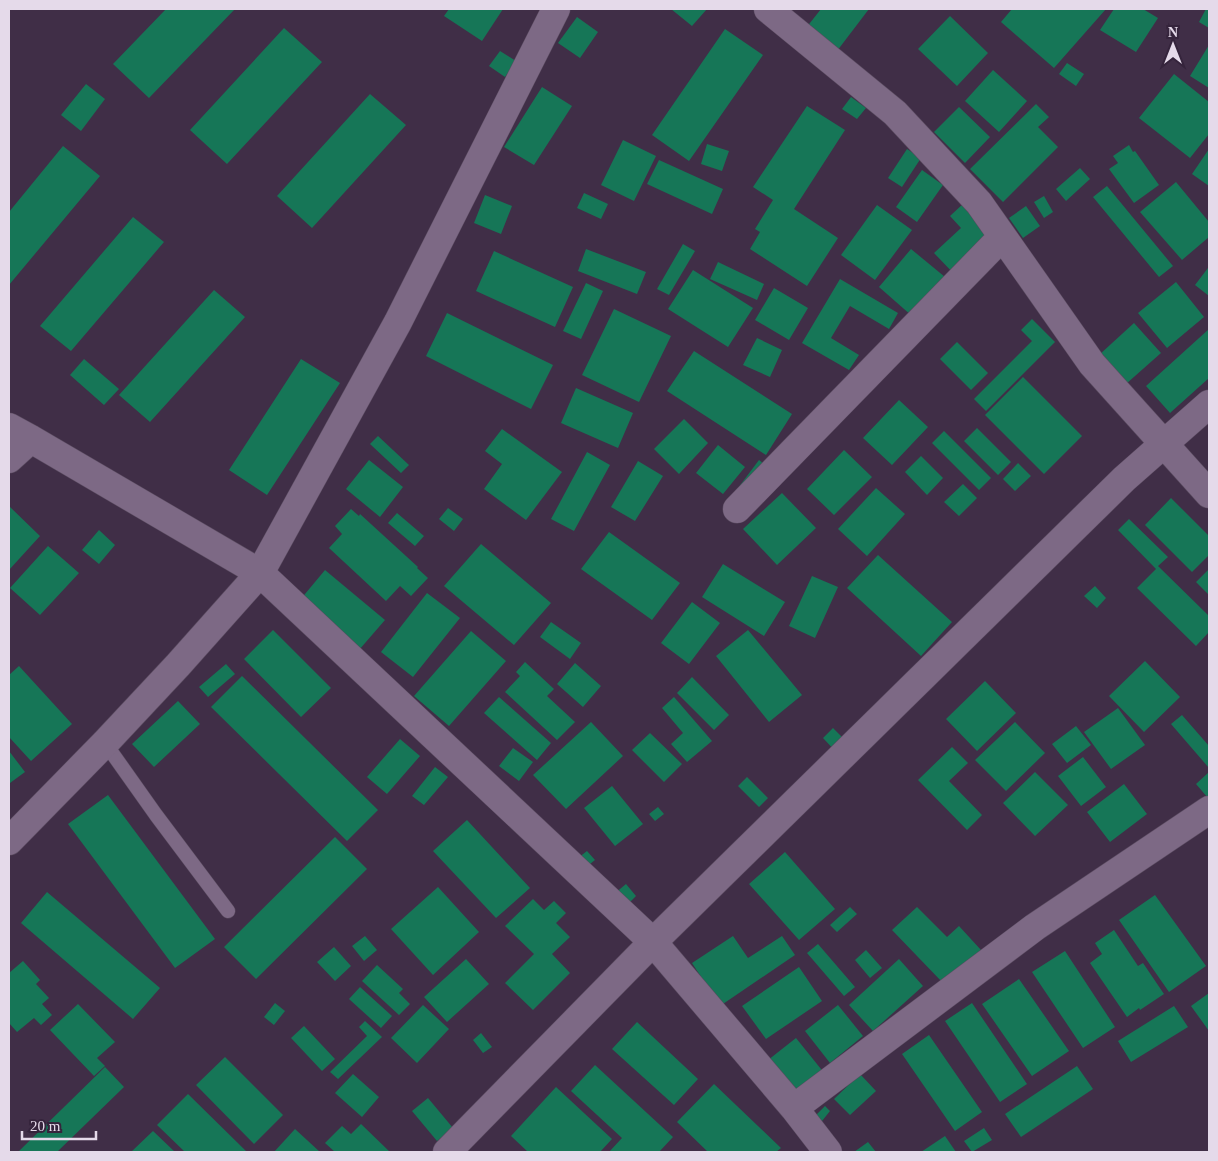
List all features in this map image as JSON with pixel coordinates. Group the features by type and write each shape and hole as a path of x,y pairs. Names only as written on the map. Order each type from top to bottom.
{"street":[{"path":"9,841 105,743 260,573 398,322 556,9"},
{"path":"768,9 895,113 979,203 1092,364 1209,494"},
{"path":"737,509 1002,237"},
{"path":"448,1152 652,942 1117,486 1209,404"},
{"path":"9,459 20,433 260,573 652,942 794,1108 828,1152"},
{"path":"794,1108 1035,927 1209,810"}],"lane":[{"path":"105,743 228,911"}],"building":[{"path":"166,9 235,9 149,98 113,64"},
{"path":"449,9 503,9 482,41 444,16"},
{"path":"671,9 707,9 692,26"},
{"path":"821,9 869,9 837,51 806,28"},
{"path":"1012,9 1106,9 1054,68 1001,22"},
{"path":"1114,9 1143,9 1158,18 1136,52 1100,30"},
{"path":"1206,9 1209,9 1209,28 1199,22"},
{"path":"950,16 988,53 957,86 918,49"},
{"path":"577,17 598,32 580,58 558,43"},
{"path":"284,28 322,62 227,164 190,130"},
{"path":"725,29 763,55 689,161 652,135"},
{"path":"1209,45 1209,88 1190,76"},
{"path":"500,51 516,61 505,77 489,66"},
{"path":"1067,63 1084,74 1076,86 1059,74"},
{"path":"993,70 1027,101 999,132 965,101"},
{"path":"1174,74 1209,102 1209,134 1190,158 1139,118"},
{"path":"86,84 105,99 81,131 61,115"},
{"path":"542,87 572,106 534,165 504,147"},
{"path":"370,94 406,125 312,228 277,196"},
{"path":"851,97 866,108 857,119 842,109"},
{"path":"1036,104 1049,117 1038,127 1058,147 1003,202 970,169"},
{"path":"807,106 845,130 794,209 838,238 807,286 750,249 760,232 755,229 773,200 753,187"},
{"path":"959,107 990,137 965,163 934,132"},
{"path":"623,140 656,156 634,201 601,185"},
{"path":"707,144 729,151 722,171 701,164"},
{"path":"1129,145 1159,185 1134,203 1109,169 1118,163 1113,156"},
{"path":"63,146 100,176 9,285 9,212"},
{"path":"907,149 921,158 902,187 888,178"},
{"path":"1209,149 1209,186 1192,174"},
{"path":"659,160 723,189 712,214 647,184"},
{"path":"1080,168 1090,179 1066,201 1056,189"},
{"path":"922,170 943,185 917,222 896,207"},
{"path":"1176,182 1209,222 1209,237 1182,260 1140,212"},
{"path":"1107,186 1173,266 1159,277 1093,197"},
{"path":"584,193 608,204 601,219 577,208"},
{"path":"485,195 512,206 501,234 474,223"},
{"path":"1044,196 1053,212 1044,218 1034,202"},
{"path":"964,203 996,237 956,276 934,253 961,228 950,216"},
{"path":"877,205 912,230 875,280 841,255"},
{"path":"1026,206 1040,226 1023,238 1009,218"},
{"path":"133,217 164,242 71,351 40,326"},
{"path":"683,244 695,251 669,295 657,289"},
{"path":"586,249 646,272 637,294 578,271"},
{"path":"911,249 945,277 912,316 879,287"},
{"path":"494,251 573,287 555,327 476,291"},
{"path":"718,262 764,284 757,300 710,279"},
{"path":"1209,269 1209,296 1195,285"},
{"path":"693,270 753,308 728,347 668,309"},
{"path":"840,279 898,313 889,329 850,306 831,338 859,355 849,370 802,343"},
{"path":"1176,282 1204,317 1167,348 1138,313"},
{"path":"586,283 603,291 581,339 563,331"},
{"path":"774,288 808,308 789,340 755,320"},
{"path":"214,290 245,317 150,422 119,395"},
{"path":"614,309 671,336 639,402 582,375"},
{"path":"447,313 553,365 531,409 426,356"},
{"path":"1032,319 1055,342 986,411 974,399 1032,341 1021,330"},
{"path":"1134,323 1161,353 1126,384 1099,355"},
{"path":"1209,329 1209,378 1170,413 1146,386"},
{"path":"757,338 782,350 770,377 743,365"},
{"path":"957,342 988,373 971,390 940,359"},
{"path":"694,351 792,414 766,455 667,391"},
{"path":"84,359 119,389 104,405 70,375"},
{"path":"301,359 340,383 267,495 229,470"},
{"path":"1023,377 1082,436 1044,474 985,415"},
{"path":"576,388 633,413 618,448 561,423"},
{"path":"899,400 928,427 892,465 863,438"},
{"path":"684,419 708,443 679,474 654,449"},
{"path":"977,428 1011,462 998,475 964,441"},
{"path":"502,429 562,472 526,520 484,489 502,464 485,451"},
{"path":"944,431 991,478 979,490 932,443"},
{"path":"378,436 409,465 401,473 370,444"},
{"path":"718,445 745,467 723,494 696,473"},
{"path":"844,450 872,477 834,515 807,489"},
{"path":"587,452 610,465 574,531 551,519"},
{"path":"921,456 943,478 927,495 905,472"},
{"path":"369,460 403,487 380,517 346,489"},
{"path":"759,460 768,467 735,492"},
{"path":"638,461 663,476 635,521 611,507"},
{"path":"1018,463 1031,476 1015,491 1003,479"},
{"path":"963,484 977,498 959,516 944,502"},
{"path":"876,488 905,514 867,556 838,529"},
{"path":"782,493 816,528 777,565 743,529"},
{"path":"1171,498 1209,536 1209,555 1192,572 1145,525"},
{"path":"9,506 40,536 9,570"},
{"path":"448,508 463,519 454,531 439,519"},
{"path":"351,509 359,516 360,514 428,578 411,596 400,586 386,601 329,548 342,534 335,526"},
{"path":"397,513 424,536 415,546 388,523"},
{"path":"1129,519 1168,557 1158,566 1209,616 1209,632 1196,646 1137,588 1156,569 1118,530"},
{"path":"99,530 115,545 99,564 82,550"},
{"path":"609,532 680,583 652,620 581,569"},
{"path":"481,544 551,603 514,645 444,586"},
{"path":"48,546 79,573 40,615 10,588"},
{"path":"878,555 952,622 921,656 847,588"},
{"path":"723,564 785,602 764,636 702,597"},
{"path":"1209,569 1209,595 1196,582"},
{"path":"325,570 385,620 359,650 300,600"},
{"path":"812,576 838,587 815,638 789,626"},
{"path":"1095,586 1106,598 1097,608 1084,596"},
{"path":"427,593 460,618 413,677 381,652"},
{"path":"692,602 720,623 689,664 661,643"},
{"path":"551,622 581,643 570,659 540,637"},
{"path":"273,630 331,688 301,717 244,659"},
{"path":"748,630 802,695 769,722 716,656"},
{"path":"471,631 506,661 449,726 414,696"},
{"path":"1145,661 1180,697 1144,732 1109,696"},
{"path":"525,662 554,689 547,696 575,722 557,740 505,692 520,676 516,672"},
{"path":"575,663 601,686 583,707 557,684"},
{"path":"226,664 235,674 208,697 199,687"},
{"path":"19,666 72,724 31,761 9,737 9,675"},
{"path":"242,676 378,810 347,841 211,707"},
{"path":"692,677 729,715 714,730 677,693"},
{"path":"985,681 1016,713 977,751 946,719"},
{"path":"499,697 551,743 537,760 484,713"},
{"path":"674,697 712,741 687,762 671,744 683,733 662,708"},
{"path":"178,701 200,724 154,767 132,744"},
{"path":"1118,708 1145,745 1111,769 1084,732"},
{"path":"1182,715 1209,746 1209,768 1171,724"},
{"path":"591,722 623,756 566,809 533,775"},
{"path":"1015,722 1045,753 1006,791 975,760"},
{"path":"1076,726 1091,745 1067,763 1052,744"},
{"path":"833,728 847,742 837,753 823,738"},
{"path":"650,733 682,764 664,782 632,750"},
{"path":"400,739 420,756 387,794 367,777"},
{"path":"952,747 968,763 949,781 982,815 967,830 918,780"},
{"path":"513,748 533,762 519,781 499,766"},
{"path":"9,751 25,772 10,783 9,782"},
{"path":"1083,757 1106,787 1081,806 1058,776"},
{"path":"435,767 448,777 424,805 412,796"},
{"path":"1035,772 1068,805 1035,836 1003,803"},
{"path":"1209,772 1209,797 1208,798 1196,784"},
{"path":"747,777 768,798 759,807 738,786"},
{"path":"1124,784 1147,814 1110,842 1087,812"},
{"path":"612,786 643,824 615,846 584,808"},
{"path":"108,795 215,939 175,968 68,824"},
{"path":"658,807 664,814 655,821 649,814"},
{"path":"467,820 530,888 496,918 433,851"},
{"path":"335,837 367,869 256,979 224,947"},
{"path":"587,851 595,860 585,868 578,858"},
{"path":"785,852 835,909 799,940 749,884"},
{"path":"626,884 636,896 625,907 614,894"},
{"path":"438,887 479,932 433,975 391,929"},
{"path":"47,892 160,988 133,1019 21,923"},
{"path":"1155,895 1206,966 1169,992 1119,920"},
{"path":"533,899 544,910 554,901 566,913 556,923 570,937 552,954 570,973 533,1010 505,983 534,954 505,926"},
{"path":"850,907 857,914 837,932 830,925"},
{"path":"917,907 947,937 959,926 981,950 950,980 943,983 892,930"},
{"path":"1114,930 1138,966 1143,963 1164,994 1127,1017 1090,963 1102,954 1095,943"},
{"path":"365,936 377,950 364,961 352,946"},
{"path":"733,936 748,958 782,936 795,955 720,1006 692,963"},
{"path":"818,944 855,987 844,996 807,953"},
{"path":"334,947 351,966 335,981 317,962"},
{"path":"866,950 882,968 870,978 855,960"},
{"path":"1065,951 1115,1027 1083,1048 1032,972"},
{"path":"466,959 489,984 447,1022 424,997"},
{"path":"899,959 923,986 873,1031 849,1005"},
{"path":"23,961 40,980 36,984 49,998 42,1004 52,1015 41,1025 34,1018 17,1032 9,1023 9,973"},
{"path":"377,965 403,989 399,993 410,1004 399,1015 362,981"},
{"path":"799,967 822,1001 766,1039 742,1006"},
{"path":"1019,979 1069,1051 1032,1076 982,1004"},
{"path":"360,987 392,1016 381,1028 349,999"},
{"path":"1209,993 1209,1031 1191,1006"},
{"path":"275,1003 285,1011 274,1025 264,1017"},
{"path":"972,1003 1027,1084 1000,1102 945,1021"},
{"path":"78,1004 115,1042 97,1058 105,1066 94,1076 50,1030"},
{"path":"423,1005 449,1029 417,1063 391,1038"},
{"path":"838,1005 863,1036 830,1063 805,1031"},
{"path":"1174,1006 1188,1027 1131,1062 1118,1041"},
{"path":"365,1021 382,1037 338,1079 330,1072 367,1036 359,1027"},
{"path":"637,1022 698,1079 674,1105 612,1049"},
{"path":"304,1026 335,1059 322,1071 291,1038"},
{"path":"481,1033 492,1047 483,1053 473,1040"},
{"path":"929,1035 982,1112 955,1131 902,1054"},
{"path":"796,1038 825,1074 793,1101 763,1064"},
{"path":"225,1057 283,1115 254,1144 196,1085"},
{"path":"595,1065 673,1137 659,1152 609,1152 622,1138 571,1091"},
{"path":"1077,1066 1093,1089 1021,1137 1005,1114"},
{"path":"105,1067 124,1087 57,1152 18,1152"},
{"path":"353,1074 379,1097 362,1117 335,1093"},
{"path":"860,1074 876,1091 850,1115 834,1099"},
{"path":"714,1084 781,1148 776,1152 708,1152 677,1122"},
{"path":"556,1087 612,1139 600,1152 528,1152 511,1136"},
{"path":"188,1094 247,1152 185,1152 157,1125"},
{"path":"428,1098 453,1128 437,1141 412,1111"},
{"path":"825,1106 830,1111 822,1121 816,1115"},
{"path":"361,1124 390,1152 335,1152 325,1143 342,1126 351,1134"},
{"path":"984,1128 992,1140 972,1152 964,1141"},
{"path":"295,1129 320,1152 274,1152"},
{"path":"153,1131 175,1152 131,1152"},
{"path":"945,1136 956,1152 921,1152"},
{"path":"868,1142 876,1152 854,1152"}]}
